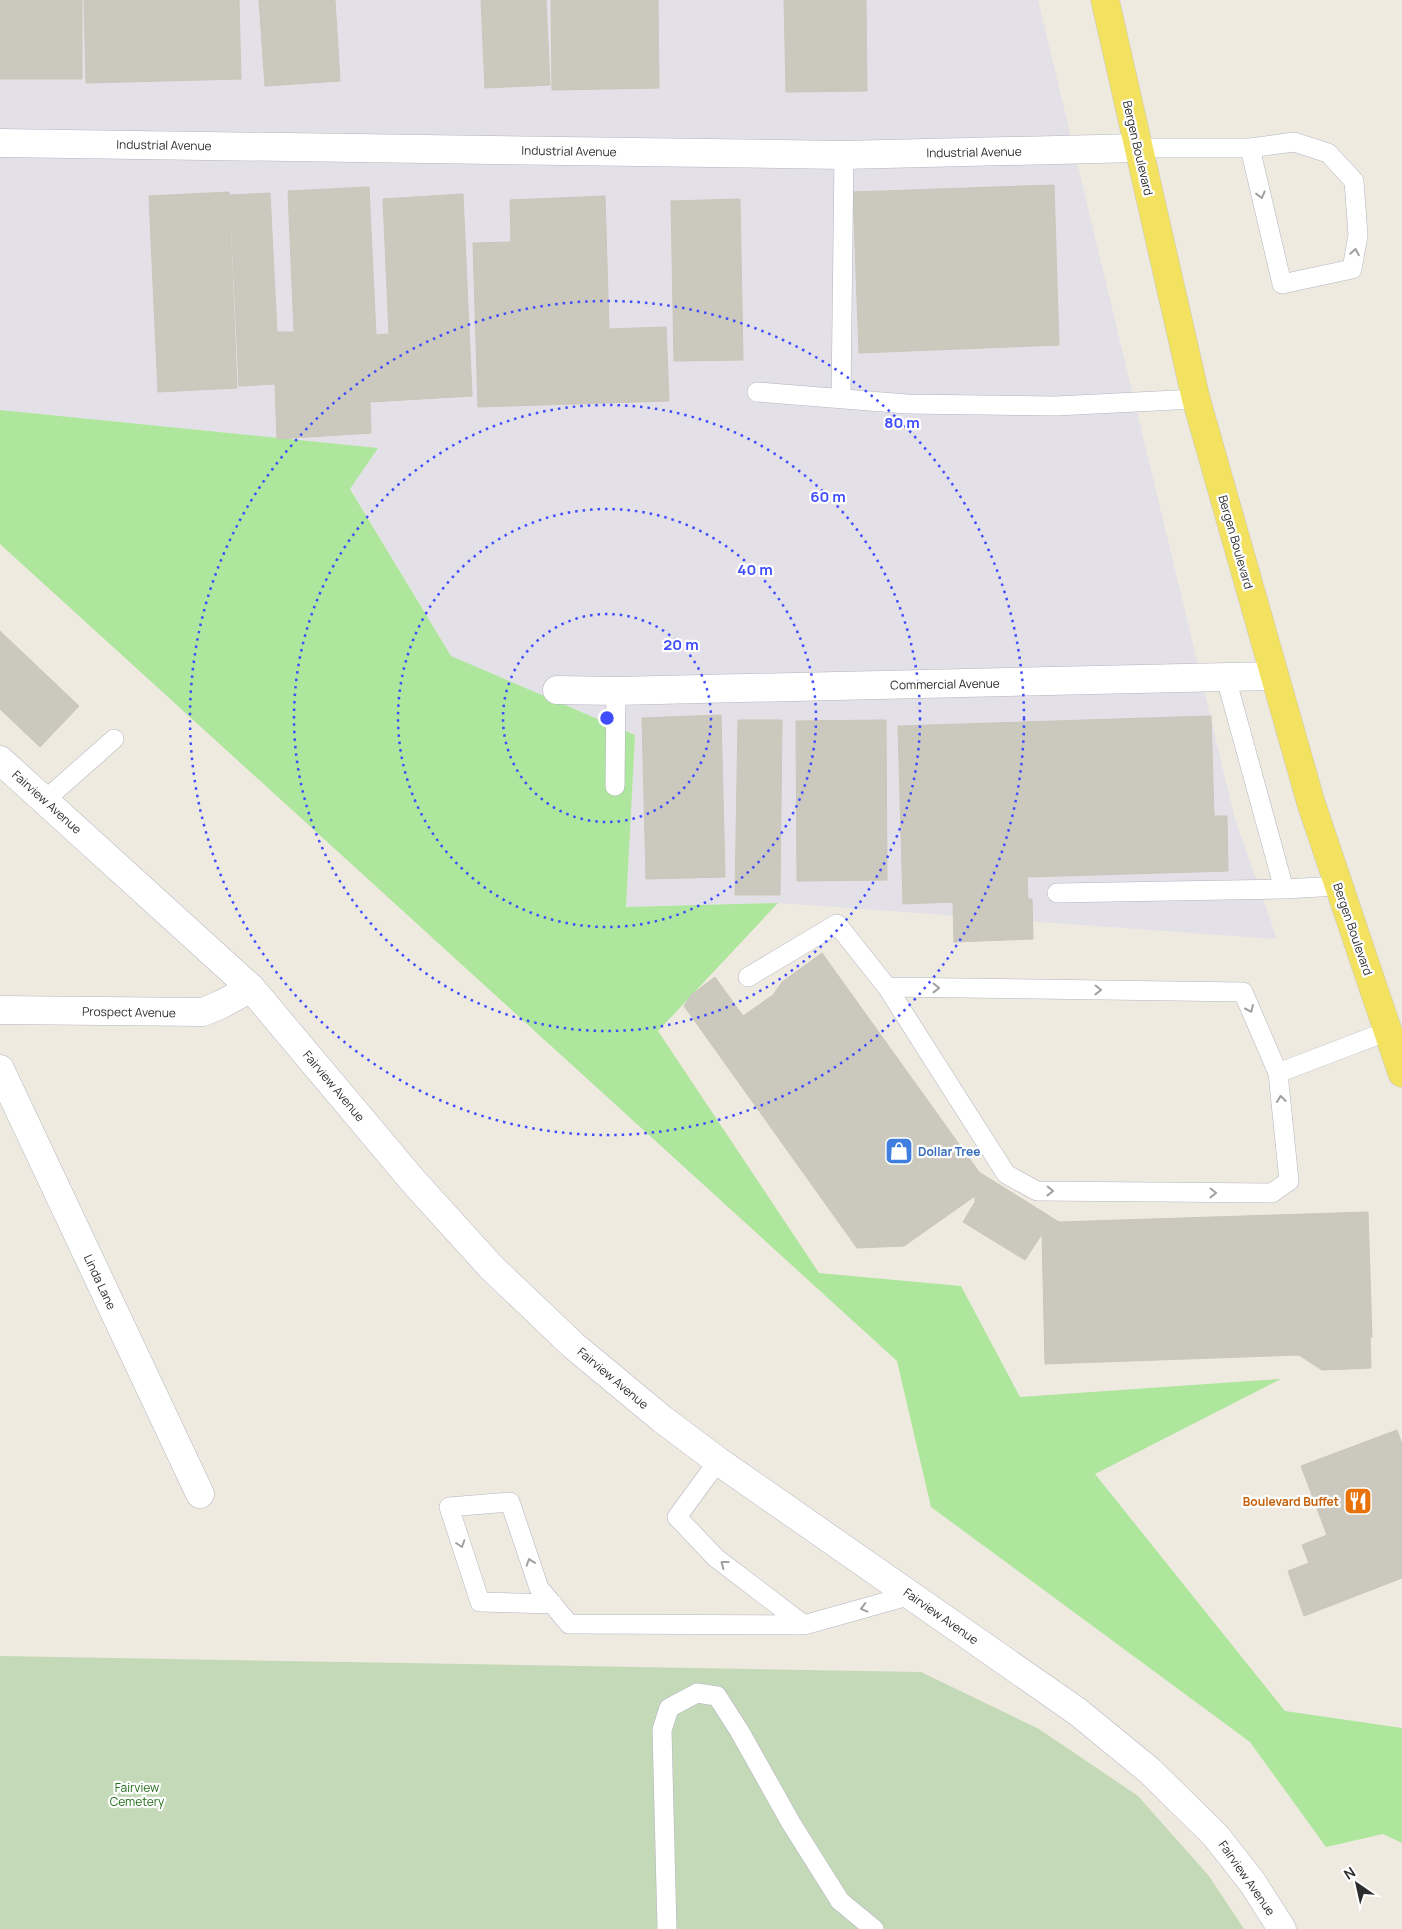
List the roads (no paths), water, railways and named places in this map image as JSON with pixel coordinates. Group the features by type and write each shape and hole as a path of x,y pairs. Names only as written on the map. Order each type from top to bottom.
{"main road":[{"name":"Bergen Boulevard","path":"1105,0 1196,399 1273,676 1311,803 1402,1073"}],"street":[{"name":"Industrial Avenue","path":"0,143 844,155 1138,148"},
{"name":"Commercial Avenue","path":"557,690 616,691 1273,676"},
{"name":"Fairview Avenue","path":"0,760 251,988 414,1182 491,1267 574,1346 662,1419 718,1461 1078,1712 1150,1771 1216,1836 1252,1882 1282,1929"},
{"name":"Prospect Avenue","path":"0,1010 203,1012 251,988"},
{"name":"Linda Lane","path":"0,1069 200,1494"}],"lane":[{"path":"1138,148 1250,148 1294,142 1328,152 1354,181 1358,235 1352,269 1282,284 1250,148"},
{"path":"841,398 844,155"},
{"path":"758,392 907,404 1056,406 1196,399"},
{"path":"1226,678 1284,889"},
{"path":"615,786 616,691"},
{"path":"45,800 114,739"},
{"path":"1057,893 1284,889 1338,886"},
{"path":"748,977 837,924 887,987 1006,1174 1037,1191 1272,1193 1289,1181 1278,1073 1243,992 887,987"},
{"path":"1278,1073 1388,1032"},
{"path":"718,1461 677,1517 716,1558 804,1625"},
{"path":"553,1604 480,1602 449,1507 510,1502 539,1588 553,1604 569,1624 804,1625 911,1595"},
{"path":"667,1929 662,1730 669,1708 697,1693 717,1696 740,1732 791,1823 840,1900 874,1929"}],"place":[{"name":"Dollar Tree","path":"899,1151"},
{"name":"Boulevard Buffet","path":"1358,1501"}],"park label":[{"name":"Fairview Cemetery","path":"137,1794"}]}
